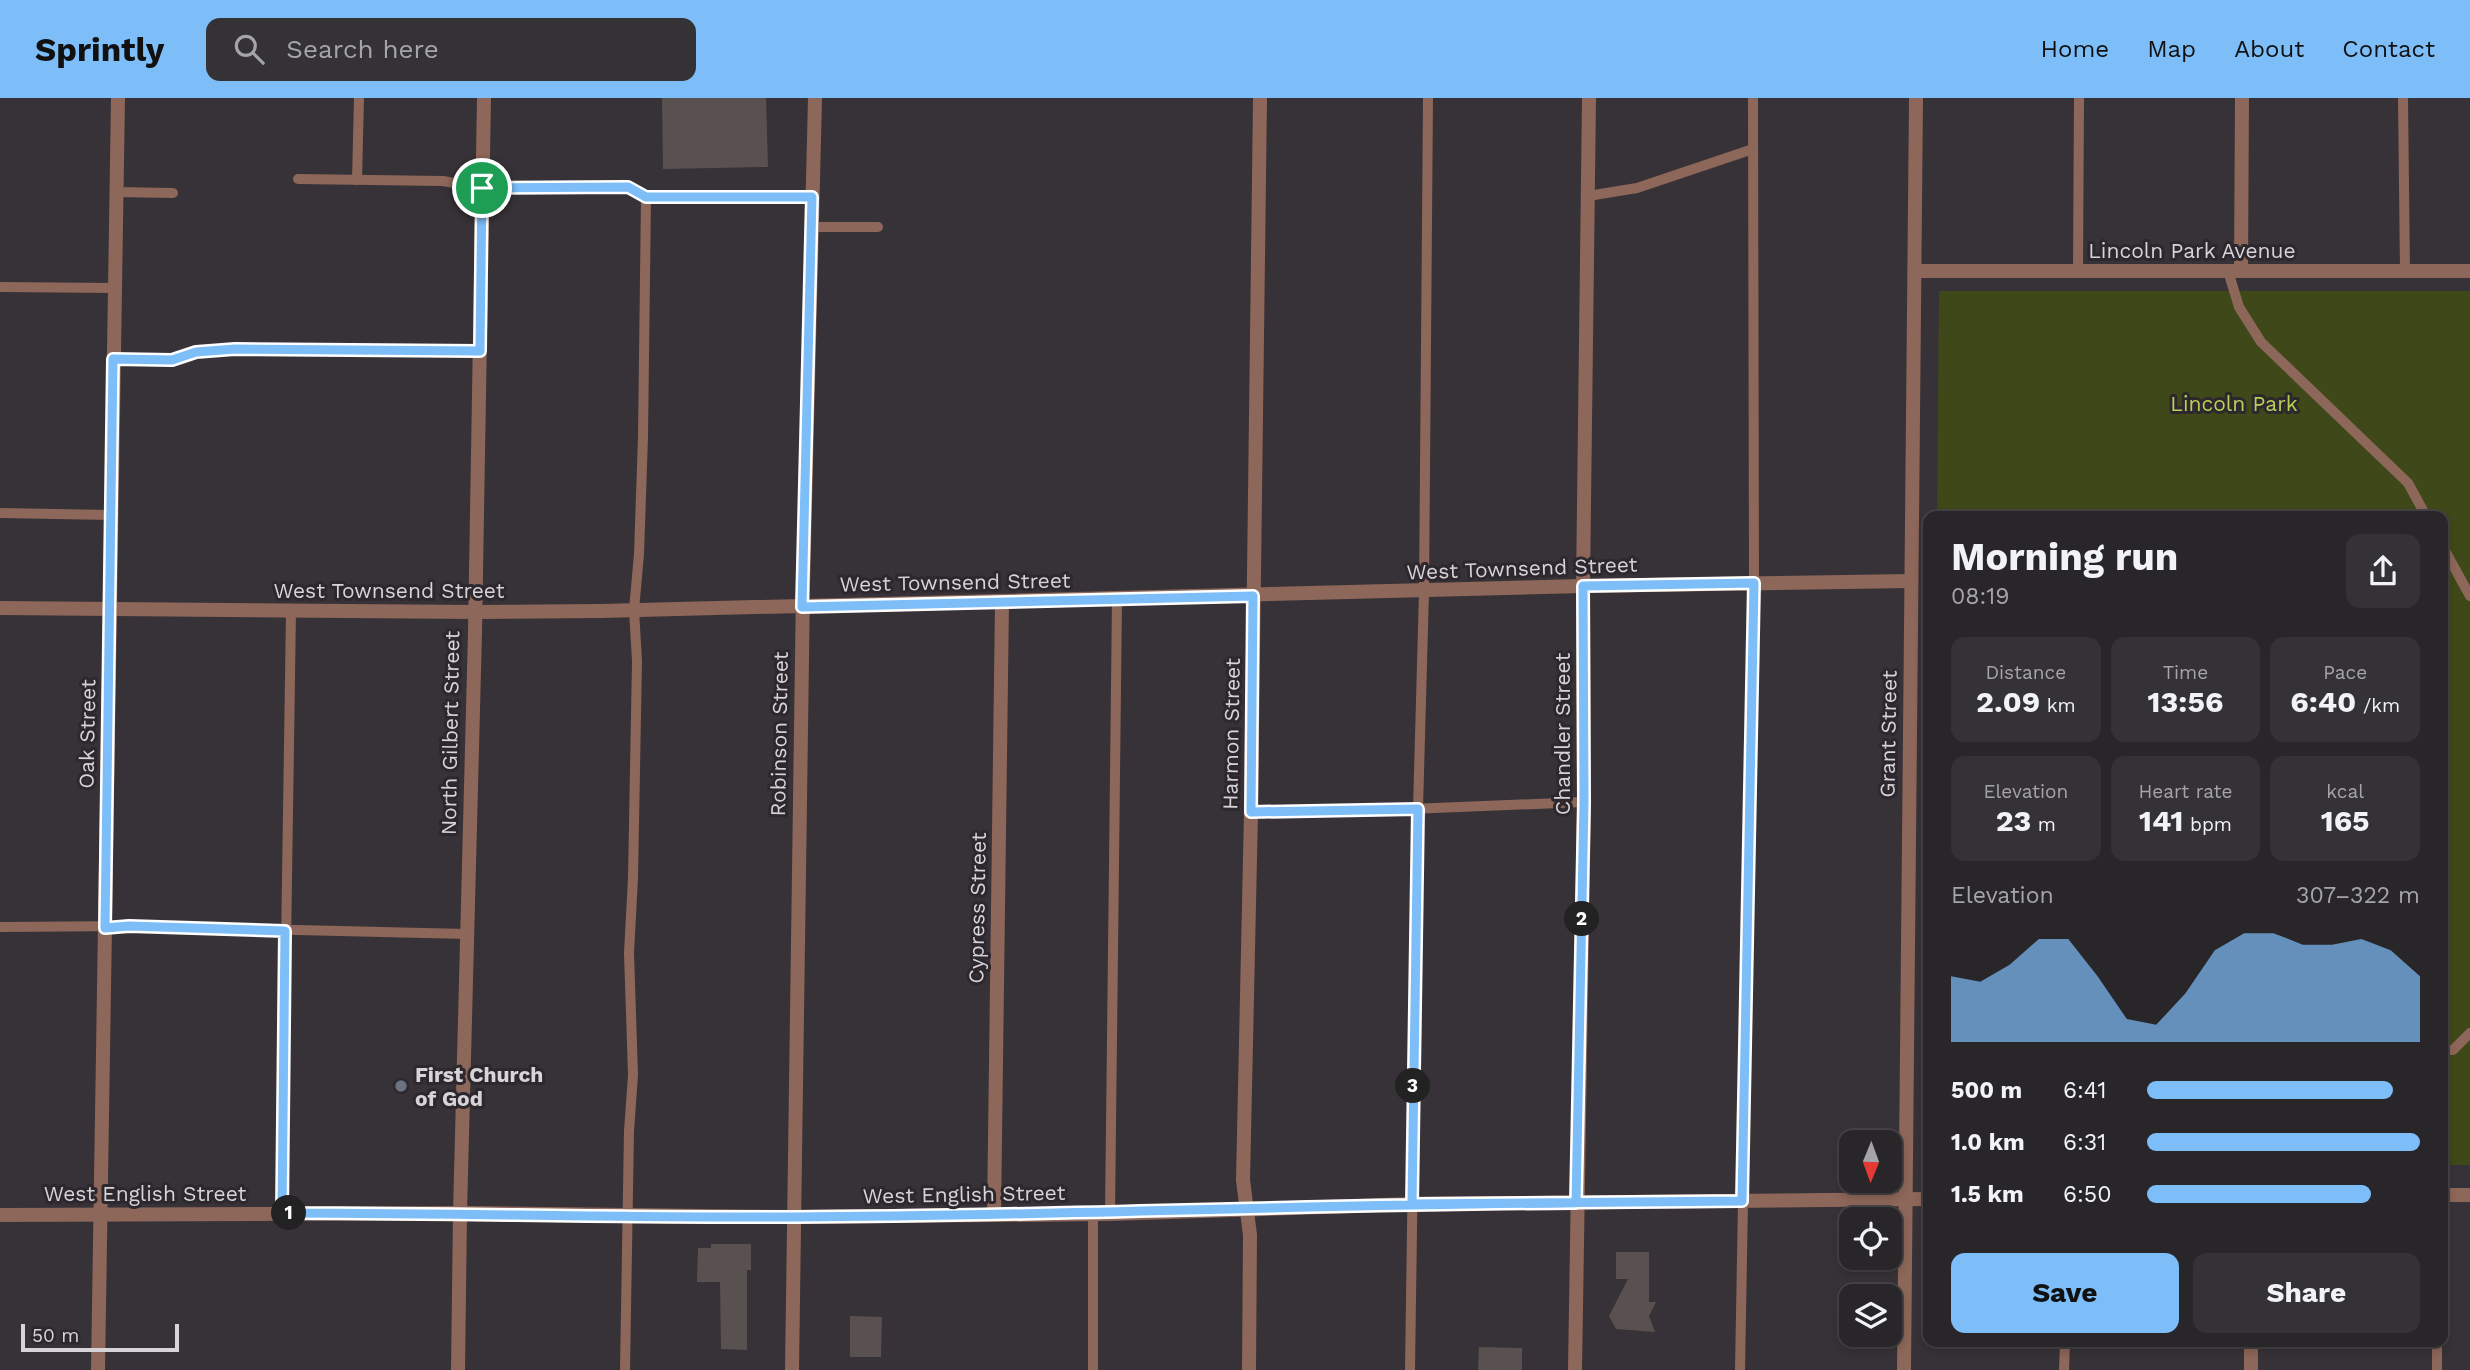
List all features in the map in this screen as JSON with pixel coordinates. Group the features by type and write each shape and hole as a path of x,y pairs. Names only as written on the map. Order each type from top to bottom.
{"street":[{"name":"Oak Street","path":"98,1370 118,98"},
{"name":"North Gilbert Street","path":"458,1370 484,98"},
{"name":"Robinson Street","path":"792,1370 802,607 815,98"},
{"name":"Harmon Street","path":"1249,1370 1251,1235 1243,1180 1251,812 1260,98"},
{"name":"Chandler Street","path":"1575,1370 1584,802 1583,586 1589,98"},
{"name":"Grant Street","path":"1904,1370 1903,1199 1916,98"},
{"path":"2235,271 2242,98"},
{"name":"Lincoln Park Avenue","path":"1915,271 2470,271"},
{"name":"West Townsend Street","path":"0,608 474,612 634,610 1583,586 1911,581"},
{"name":"Cypress Street","path":"994,1215 1002,602"},
{"path":"2448,1195 2470,1195"},
{"name":"West English Street","path":"0,1215 460,1213 793,1217 1110,1214 1412,1204 1923,1199"},
{"path":"2250,1370 2251,1347"}],"lane":[{"path":"357,180 359,98"},
{"path":"1410,1370 1424,592 1428,98"},
{"path":"1740,1370 1754,583 1753,98"},
{"path":"2078,271 2079,98"},
{"path":"2403,98 2404,271"},
{"path":"1588,196 1637,188 1753,149"},
{"path":"298,179 443,181 482,188 628,187 646,197 812,197"},
{"path":"115,192 173,193"},
{"path":"625,1370 628,1131 633,1075 629,953 637,661 634,610 643,450 646,197"},
{"path":"811,227 878,227"},
{"path":"2235,271 2239,307 2261,342 2408,483 2423,511"},
{"path":"0,287 114,288"},
{"path":"113,359 172,360 196,352 235,349 480,351"},
{"path":"0,513 111,515"},
{"path":"2448,556 2470,596"},
{"path":"1110,1214 1117,599"},
{"path":"282,1213 291,611"},
{"path":"1251,812 1584,802"},
{"path":"0,927 129,926 467,934"},
{"path":"2448,1050 2453,1050 2470,1033"},
{"path":"1093,1213 1093,1370"},
{"path":"2064,1370 2065,1347"},
{"path":"2437,1347 2437,1370"}],"green space":[{"name":"Lincoln Park","path":"1939,291 2470,291 2470,1165 2448,1165 2448,511 1937,511"}],"building":[{"path":"662,98 766,98 768,167 663,169"},
{"path":"711,1244 751,1244 751,1270 747,1270 747,1350 721,1349 720,1282 697,1282 698,1248 711,1248"},
{"path":"1616,1252 1649,1252 1649,1302 1656,1302 1649,1316 1655,1332 1616,1329 1609,1316 1628,1279 1616,1279"},
{"path":"850,1316 882,1317 881,1357 850,1357"},
{"path":"1479,1347 1522,1348 1522,1370 1478,1370"}],"place":[{"name":"First Church of God","path":"401,1086"}],"route":[{"path":"482,188 480,351 235,349 196,352 172,360 113,359 105,928 129,926 285,931 282,1213 793,1217 1110,1214 1412,1204 1576,1203 1584,802 1583,586 1754,583 1742,1201 1605,1203 1412,1204 1418,809 1251,812 1253,596 802,607 812,197 646,197 628,187 482,188"}]}
